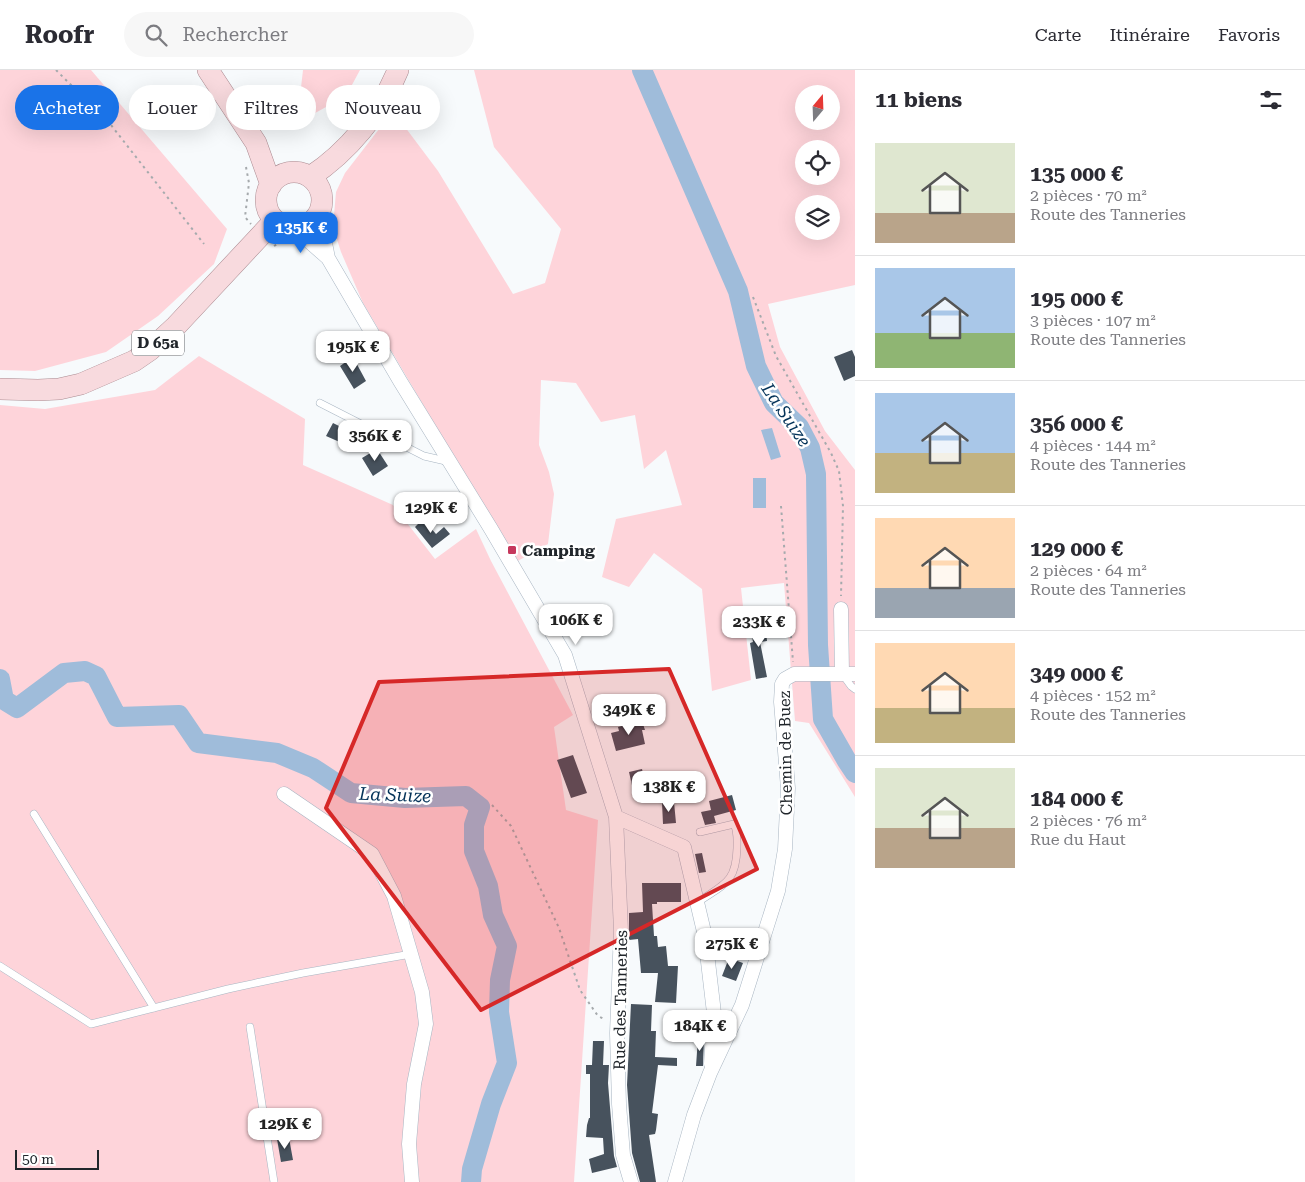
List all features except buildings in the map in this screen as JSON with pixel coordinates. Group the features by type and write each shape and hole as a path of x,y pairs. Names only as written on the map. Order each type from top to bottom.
{"main road":[{"path":"208,70 256,143 271,185"},
{"path":"256,143 302,174 320,190 321,205 319,213 308,224 285,224 270,214 266,197 271,185 279,176 302,174 325,167 349,144 375,113 392,86 398,70"},
{"name":"D 65a","path":"0,389 59,389 81,384 134,361 150,350 285,224"}],"street":[{"path":"319,213 328,258"},
{"path":"285,224 328,258"},
{"name":"Rue des Tanneries","path":"328,258 565,656 616,817 621,931 617,1026 619,1104 623,1155 631,1182"},
{"path":"841,609 842,674"},
{"name":"Chemin de Buez","path":"674,1182 694,1115 710,1073 742,1005 778,891 785,849 788,788 781,702 782,684 785,679 801,674 842,674"},
{"path":"284,794 372,854 394,896 422,992 426,1024 414,1084 409,1144 412,1182"},
{"path":"616,817 684,847 705,936 714,1013 710,1073"}],"lane":[{"path":"320,403 424,456 450,462"},
{"path":"842,674 855,689"},
{"path":"34,814 154,1008"},
{"path":"698,902 728,881 735,871 737,830 734,824 700,832"},
{"path":"0,966 91,1024 228,989 411,954"},
{"path":"250,1027 274,1182"}],"path":[{"path":"56,70 111,125 204,244"},
{"path":"753,297 776,356 831,453 839,471 843,506 841,609"},
{"path":"781,506 801,674"},
{"path":"492,805 511,826 559,928 580,990 598,1016 617,1026"}],"highlighted area":[{"path":"669,669 757,869 481,1010 326,808 379,682"}],"shaded area":[{"path":"0,70 91,70 104,85 15,85 15,130 119,130 119,103 129,114 129,130 142,130 227,229 214,264 158,316 106,352 35,371 0,370"},
{"path":"303,70 360,70 352,85 326,85 326,107 316,113 316,85 301,85"},
{"path":"474,70 855,70 855,285 768,304 780,347 825,431 855,470 855,797 809,723 795,721 784,583 741,588 751,680 712,691 702,589 654,553 629,587 602,577 616,519 682,505 666,450 644,469 635,415 601,422 576,383 541,380 539,445 549,472 554,494 548,544 516,562 363,303 341,252 333,227 336,192 345,173 378,130 407,130 438,171 513,294 545,283 561,229 494,147"},
{"path":"199,356 305,419 303,465 393,505 435,559 476,529 573,715 554,727 566,810 598,820 574,1182 0,1182 0,405 45,409 155,390"}],"water":[{"path":"772,428 781,457 771,460 761,430"},
{"path":"753,478 766,478 766,508 753,508"}],"waterway":[{"name":"La Suize","path":"642,70 738,291 756,366 774,403 799,427 810,448 816,474 818,645 823,719 855,773"},
{"name":"La Suize","path":"0,679 4,700 17,708 64,673 85,671 96,676 117,717 179,715 198,743 277,753 313,768 351,793 405,798 466,796 480,807 474,825 474,851 488,886 493,915 507,946 500,980 499,1012 507,1063 491,1104 472,1169 471,1182"}],"place":[{"name":"Camping","path":"512,550"}]}
